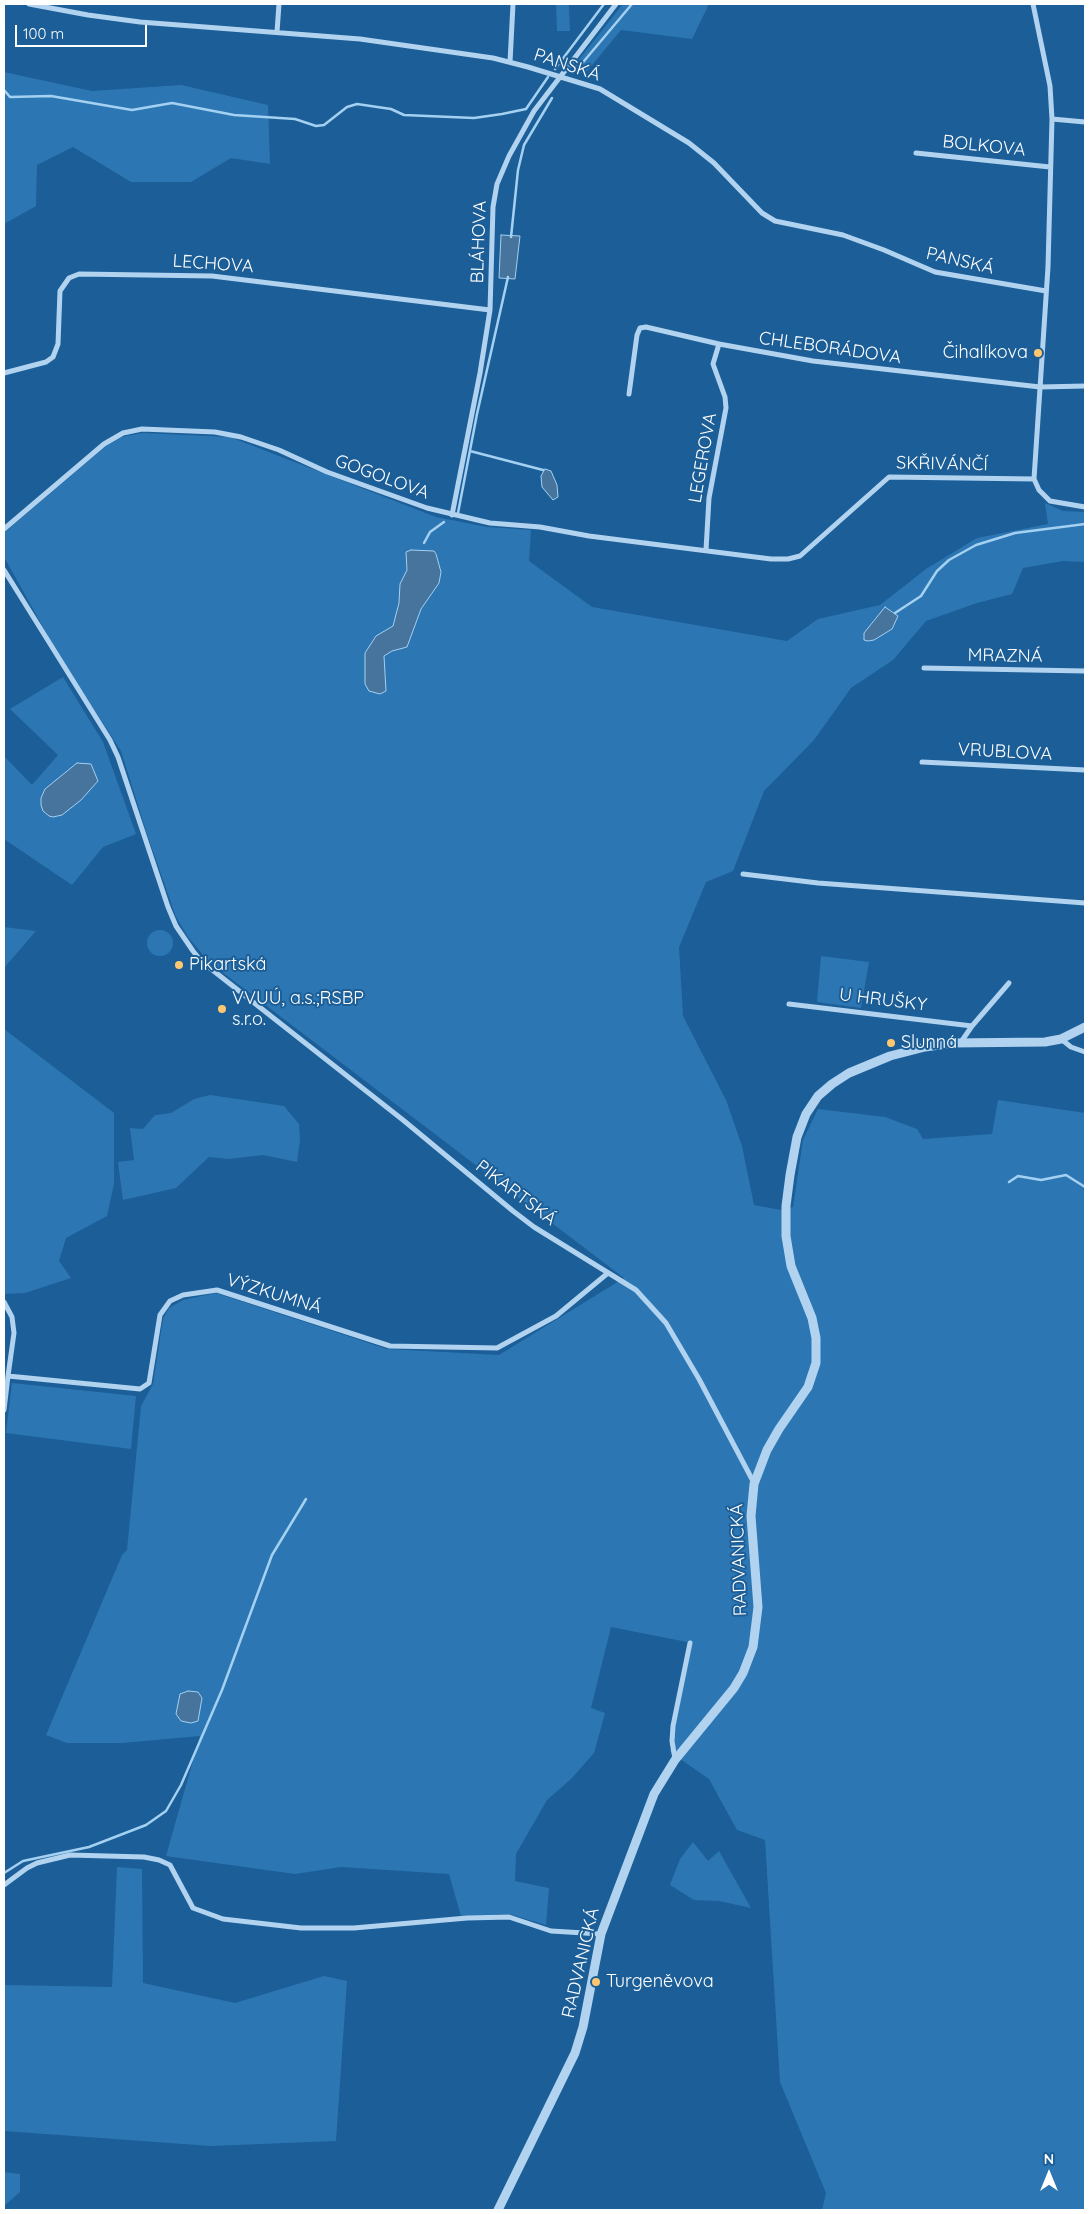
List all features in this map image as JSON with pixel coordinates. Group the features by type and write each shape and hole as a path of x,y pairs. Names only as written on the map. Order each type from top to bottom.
{"street":[{"name":"PANSKÁ","path":"29,4 140,22 360,39 510,62 560,76 600,89 689,143 714,163 762,213 775,221 849,237 935,272 1046,291"},
{"path":"277,32 279,4"},
{"path":"510,62 513,4"},
{"name":"BLÁHOVA","path":"452,515 480,373 490,310 493,208 497,184 517,140 534,111 616,4"},
{"path":"1033,4 1050,86 1052,119 1046,291 1034,479 1040,490 1050,500 1085,507"},
{"path":"1052,119 1085,122"},
{"name":"BOLKOVA","path":"916,153 1050,167"},
{"name":"LECHOVA","path":"4,373 46,362 53,357 58,344 60,291 69,278 79,274 212,276 490,310"},
{"name":"CHLEBORÁDOVA","path":"629,394 637,335 641,327 646,326 719,344 822,362 1040,387 1085,386"},
{"name":"LEGEROVA","path":"706,550 709,498 726,405 713,364 719,344"},
{"name":"GOGOLOVA","path":"4,529 104,444 123,433 142,429 208,432 241,437 279,450 327,472 427,508 490,523 540,527 589,536 771,559 788,559"},
{"name":"SKŘIVÁNČÍ","path":"788,559 800,556 812,547 889,476 1034,479"},
{"name":"PIKARTSKÁ","path":"4,570 110,740 118,757 168,907 176,926 202,961 403,1120 534,1227 636,1290 666,1323 699,1379 754,1484"},
{"name":"MRAZNÁ","path":"924,668 1085,671"},
{"name":"VRUBLOVA","path":"922,762 1085,770"},
{"path":"743,874 818,883 1085,903"},
{"path":"962,1042 972,1026 1009,983"},
{"name":"U HRUŠKY","path":"790,1004 972,1026"},
{"name":"RADVANICKÁ","path":"498,2210 575,2053 583,2027 601,1934 654,1794 675,1760 734,1688 743,1673 752,1647 756,1631 758,1606 750,1516 754,1484 767,1450 808,1387 816,1363 816,1338 812,1318 791,1266 786,1236 786,1206 790,1176 798,1137 806,1114 823,1091 855,1070 905,1052 936,1045 962,1042 1029,1044 1061,1039 1085,1027"},
{"path":"1061,1039 1071,1047 1085,1052"},
{"name":"VÝZKUMNÁ","path":"8,1376 140,1389 149,1383 160,1315 166,1304 183,1295 217,1290 390,1346 497,1348 556,1316 608,1273"},
{"path":"4,1302 12,1317 14,1334 4,1410"},
{"path":"675,1760 672,1741 673,1726 690,1643"},
{"path":"4,1885 37,1863 70,1855 144,1857 160,1860 170,1865 194,1908 224,1920 301,1928 354,1928 467,1918 509,1917 551,1931 601,1934"}],"shaded area":[{"path":"556,4 569,4 570,31 557,31"},
{"path":"623,4 709,4 692,39 621,30 584,75 573,67"},
{"path":"4,72 92,91 181,85 268,105 270,164 231,158 191,182 131,182 73,147 37,165 36,206 4,224"},
{"path":"501,235 520,236 515,279 499,278"},
{"path":"142,433 230,437 436,517 487,527 531,530 529,561 592,607 787,641 818,619 880,605 926,569 977,538 1048,524 1045,503 1063,511 1085,512 1085,562 1063,561 1023,568 1012,594 977,603 926,621 893,660 851,688 814,740 764,791 733,871 706,882 679,947 683,1016 726,1100 742,1146 754,1205 781,1210 793,1207 803,1140 818,1109 885,1117 917,1129 923,1139 992,1134 998,1100 1085,1113 1085,2210 822,2210 826,2193 780,2082 765,1840 737,1830 709,1779 670,1752 692,1643 611,1627 591,1708 605,1713 594,1753 571,1779 547,1800 516,1854 515,1881 549,1888 546,1925 509,1914 461,1916 449,1874 341,1867 295,1874 166,1856 200,1736 122,1743 67,1743 46,1735 122,1555 127,1550 141,1406 153,1384 163,1319 169,1308 183,1300 216,1293 387,1349 499,1355 624,1278 209,962 188,937 176,917 121,751 58,654 4,557 4,533 106,446 122,437"},
{"path":"545,469 551,471 557,485 558,497 553,500 542,487 541,476"},
{"path":"411,550 434,551 441,572 439,583 421,609 407,647 392,651 384,656 386,691 380,694 369,691 365,684 365,653 376,636 393,626 399,603 400,584 407,570 406,552"},
{"path":"885,607 898,616 892,629 874,640 864,640 864,633"},
{"path":"63,677 103,742 136,834 103,847 72,885 4,839 4,756 32,785 58,755 10,709"},
{"path":"77,763 91,764 98,781 81,800 62,815 49,816 43,811 41,805 41,798 45,789"},
{"path":"4,927 36,931 4,968"},
{"path":"160,930 169,934 173,943 169,952 160,956 151,952 147,943 151,934"},
{"path":"821,956 869,962 861,1008 817,1002"},
{"path":"4,1029 114,1113 114,1184 107,1216 66,1238 59,1261 71,1278 25,1293 4,1294"},
{"path":"210,1095 284,1106 299,1124 300,1140 297,1162 263,1155 229,1159 209,1157 176,1188 123,1200 118,1162 134,1160 130,1128 143,1129 155,1115 171,1113 194,1099"},
{"path":"12,1383 136,1396 131,1449 6,1433"},
{"path":"188,1691 198,1692 202,1698 198,1721 191,1723 181,1721 176,1714 180,1694"},
{"path":"693,1842 708,1861 719,1851 751,1908 719,1901 694,1900 670,1885 680,1859"},
{"path":"117,1867 142,1869 143,1983 235,2003 324,1976 347,1981 336,2141 211,2146 4,2131 4,1985 112,1987"},
{"path":"4,2172 20,2174 20,2192 4,2206"}],"waterway":[{"path":"555,69 604,4"},
{"path":"579,67 632,4"},
{"path":"4,90 10,97 51,96 132,110 172,103 234,115 295,119 316,126 324,125 347,107 357,104 391,109 404,115 474,118 526,109 548,77"},
{"path":"511,237 518,170 524,145 552,98"},
{"path":"458,513 477,414 508,277"},
{"path":"470,451 543,470"},
{"path":"424,543 430,532 444,522"},
{"path":"895,613 921,596 937,571 949,560 976,545 1015,533 1085,524"},
{"path":"1009,1182 1018,1176 1041,1180 1066,1175 1085,1187"},
{"path":"4,1873 23,1861 89,1847 146,1825 166,1811 181,1785 222,1690 272,1555 306,1499"}],"place":[{"name":"Čihalíkova","path":"1038,353"},
{"name":"Pikartská","path":"179,965"},
{"name":"VVUÚ, a.s.;RSBP s.r.o.","path":"222,1009"},
{"name":"Slunná","path":"891,1043"},
{"name":"Turgeněvova","path":"596,1982"}]}
